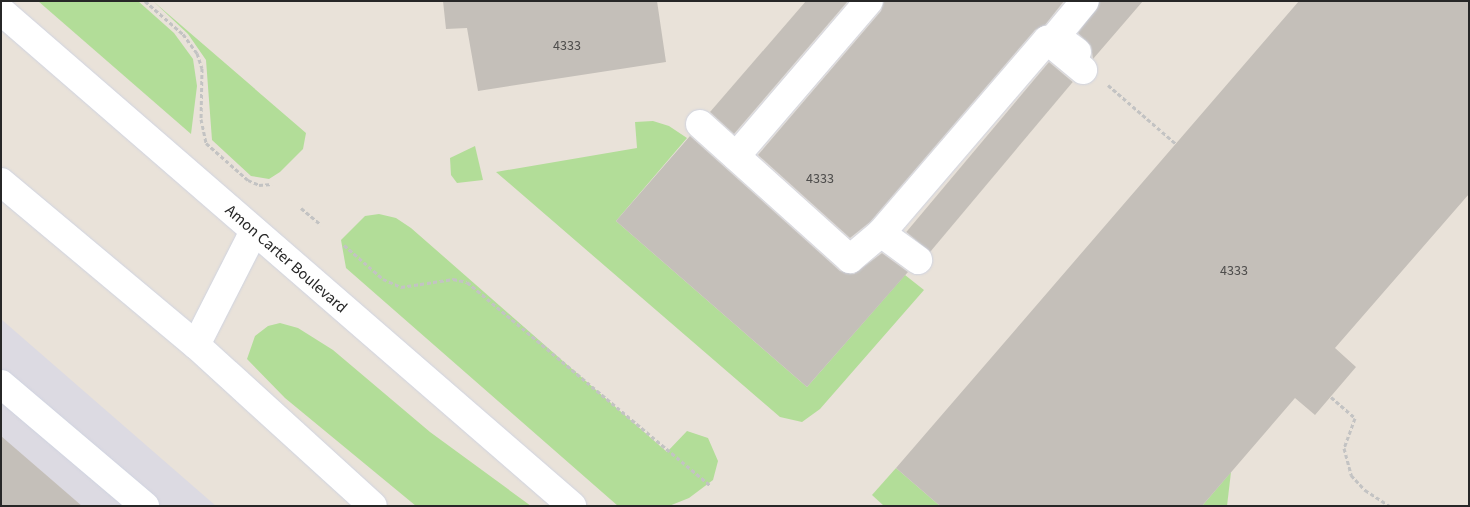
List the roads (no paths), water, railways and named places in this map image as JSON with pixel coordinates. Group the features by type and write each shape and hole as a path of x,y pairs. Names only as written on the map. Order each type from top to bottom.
{"street":[{"path":"736,156 869,1"},
{"path":"700,124 850,258 881,233 1048,40 1091,70 1056,36 1085,1"},
{"name":"Amon Carter Boulevard","path":"1,11 572,506"},
{"path":"1,182 196,344 373,506"},
{"path":"196,344 254,231"},
{"path":"881,233 918,260"},
{"path":"1,384 144,506"}]}
